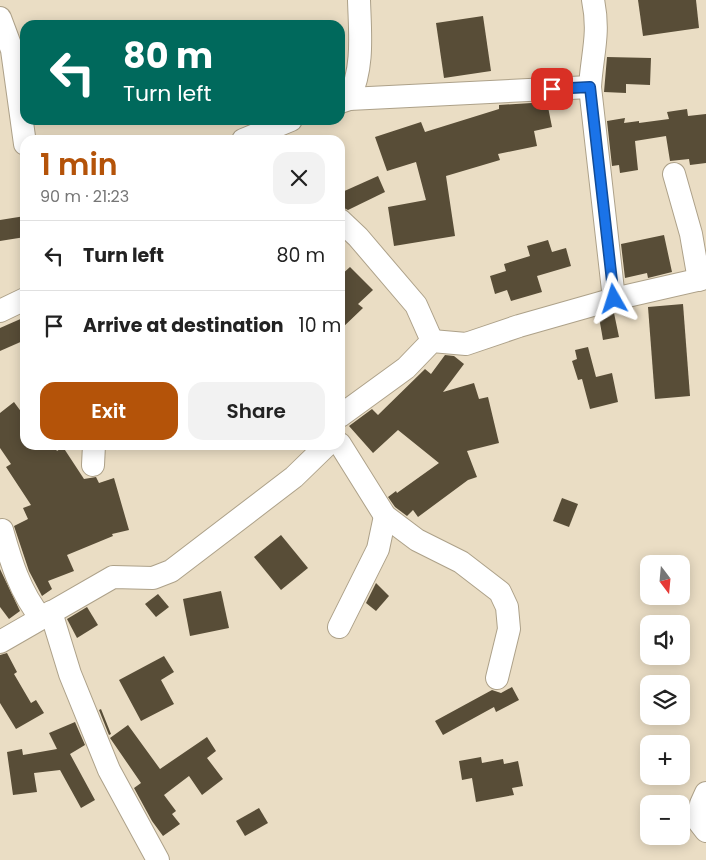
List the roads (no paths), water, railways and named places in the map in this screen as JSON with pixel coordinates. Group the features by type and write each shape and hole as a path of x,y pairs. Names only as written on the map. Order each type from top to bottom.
{"street":[{"path":"345,100 356,85 361,61 359,0"},
{"path":"593,0 597,39 592,62 590,87 614,299"},
{"path":"0,18 12,50 20,108"},
{"path":"345,100 590,87"},
{"path":"262,135 281,125"},
{"path":"432,341 466,344 614,299 703,279 674,174"},
{"path":"345,225 358,237 416,305 432,341"},
{"path":"0,311 20,301"},
{"path":"345,412 406,368 432,341"},
{"path":"0,642 113,577 153,578 171,571 294,477 322,450"},
{"path":"344,450 385,516 417,540 461,562 500,592 507,607 509,629 497,678"},
{"path":"339,627 378,549 385,516"},
{"path":"2,530 20,586 29,603 46,615 109,770 158,860"},
{"path":"706,793 701,804 698,822 706,831"}]}
